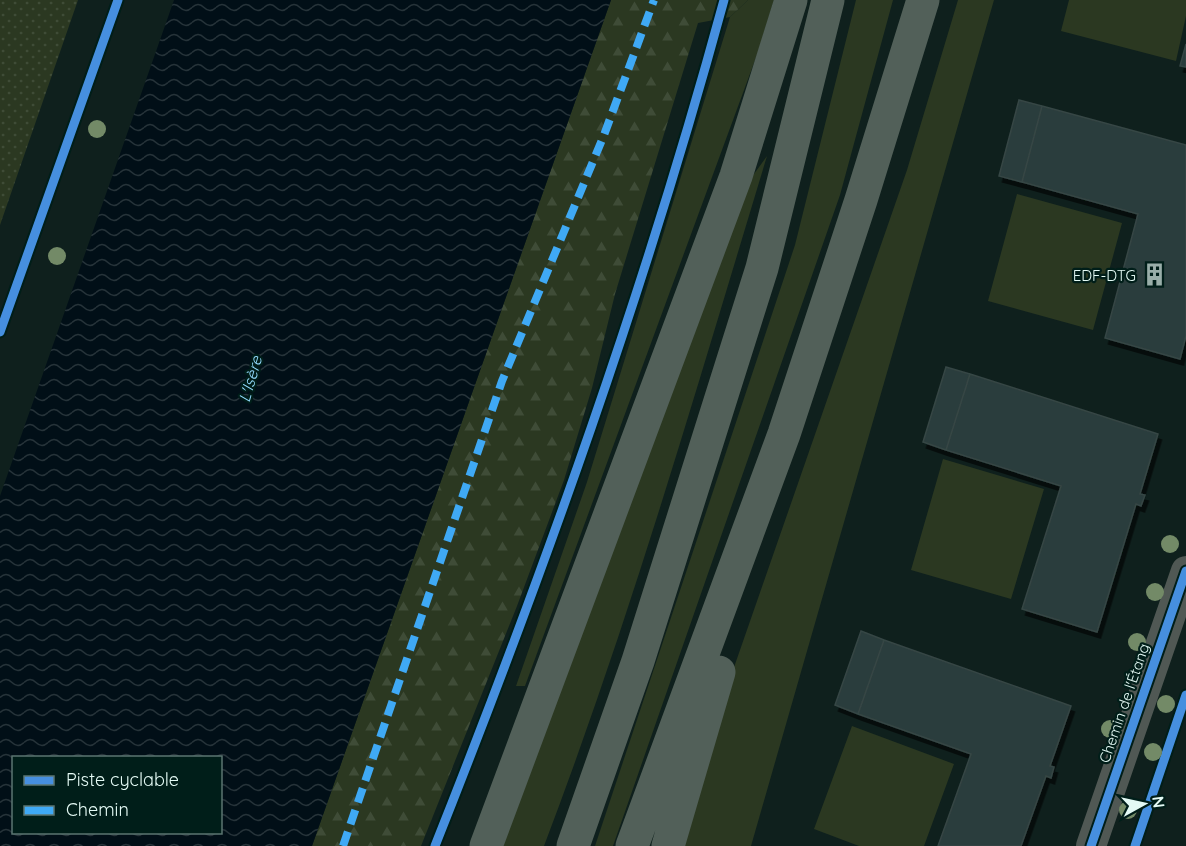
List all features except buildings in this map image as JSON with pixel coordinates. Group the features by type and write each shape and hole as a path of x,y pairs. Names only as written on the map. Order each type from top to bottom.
{"highway":[{"path":"486,846 736,177 791,0"},
{"path":"573,846 638,660 762,268 828,0"},
{"path":"632,846 784,434 861,200 923,0"},
{"path":"668,846 709,700 799,439 861,200"}],"street":[{"name":"Chemin de l'Étang","path":"1091,846 1186,571"}],"green space":[{"path":"0,0 78,0 0,225"},
{"path":"611,0 748,0 730,17 698,23 615,294 592,388 564,480 517,606 421,846 312,846"},
{"path":"748,0 774,0 758,52 525,686 516,686 587,482 730,17"},
{"path":"856,0 893,0 840,195 613,846 595,846 795,245"},
{"path":"958,0 994,0 751,846 681,846 724,696 907,170"},
{"path":"1069,0 1186,0 1186,16 1176,61 1061,31"},
{"path":"767,156 634,589 544,846 503,846 751,178"},
{"path":"1017,194 1122,223 1093,330 988,301"},
{"path":"943,459 1044,489 1011,599 911,570"},
{"path":"852,726 954,764 924,846 859,846 814,829"}],"water":[{"name":"L'Isère","path":"174,0 611,0 312,846 0,846 0,496"}],"marked path":[{"path":"343,846 502,381 604,135 654,0"}],"cycle path":[{"path":"0,332 118,0"},
{"path":"435,846 516,637 592,427 661,214 724,0"},
{"path":"1091,846 1186,571"},
{"path":"1135,846 1186,695"}],"place":[{"name":"EDF-DTG","path":"1154,275"}]}
